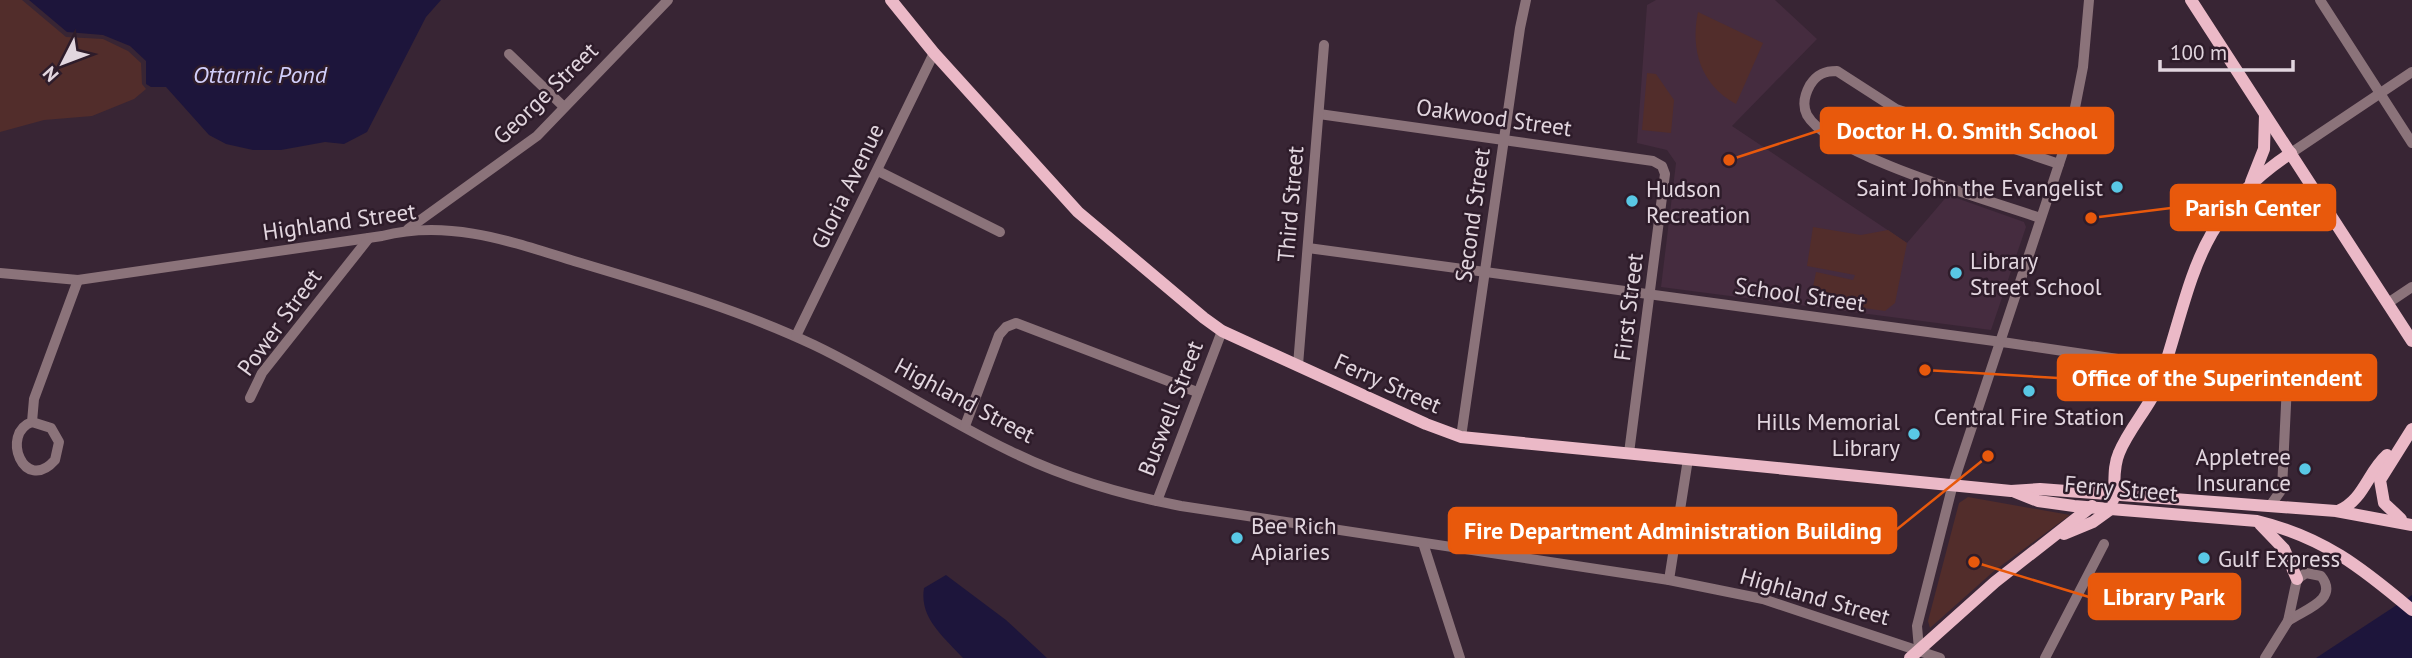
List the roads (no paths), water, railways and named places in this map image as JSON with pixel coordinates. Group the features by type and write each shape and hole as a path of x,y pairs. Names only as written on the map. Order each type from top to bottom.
{"main road":[{"name":"Ferry Street","path":"891,0 934,53 1078,212 1222,331 1426,424 1461,437 2011,491 2108,494 2336,511 2408,523"},
{"path":"2191,0 2412,341"},
{"path":"2250,184 2264,149 2265,114"},
{"path":"2054,538 2093,522 2111,509 2108,494 2119,453 2157,390 2199,254 2222,214 2250,184 2291,153"},
{"path":"2408,523 2384,503 2379,488 2381,475 2412,429"},
{"path":"2336,511 2354,502 2373,470 2404,442"},
{"name":"Ferry Street","path":"2011,491 2038,501 2257,521 2283,527 2322,543 2381,584 2412,610"},
{"path":"1914,653 1940,634 2015,566 2108,494"},
{"path":"2257,521 2284,549 2297,579"}],"street":[{"name":"George Street","path":"407,230 537,136 668,0"},
{"name":"Second Street","path":"1461,437 1526,0"},
{"path":"1914,653 1917,626 1953,484 2059,164 2078,97 2089,0"},
{"path":"2320,0 2412,143"},
{"name":"Third Street","path":"1298,365 1324,45"},
{"name":"Gloria Avenue","path":"796,337 934,53"},
{"path":"509,54 564,107"},
{"path":"2040,218 1868,159 1812,122 1805,108 1809,88 1821,73 1837,71 1896,108 2059,164"},
{"path":"2291,153 2412,72"},
{"name":"Oakwood Street","path":"1319,114 1504,138 1653,161 1662,166"},
{"name":"First Street","path":"1629,453 1665,174 1662,166"},
{"path":"878,171 1000,232"},
{"name":"Highland Street","path":"0,273 78,280 369,238 407,230 460,230 538,250 680,294 796,337 1039,463 1157,501 1670,580 1763,599 1914,653 1940,658"},
{"name":"Power Street","path":"250,398 262,373 369,238"},
{"name":"School Street","path":"1308,248 2287,384 2282,489"},
{"path":"32,422 34,399 78,280"},
{"path":"2389,303 2412,286"},
{"path":"965,426 999,335 1006,327 1016,323 1197,392"},
{"name":"Buswell Street","path":"1157,501 1222,331"},
{"path":"32,422 51,428 59,442 55,460 39,470 21,466 11,450 15,432 32,422"},
{"path":"1670,580 1689,459"},
{"path":"2270,506 2282,489 2293,508"},
{"path":"1423,543 1460,658"},
{"path":"2045,658 2104,544"},
{"path":"2265,658 2288,621 2297,579 2306,573 2316,573 2324,580 2327,590 2319,603 2288,621"}],"water":[{"name":"Ottarnic Pond","path":"29,0 441,0 426,17 367,132 344,144 325,142 281,150 253,150 226,144 209,135 166,87 151,87 146,84 146,61 130,46 103,35 67,32"},
{"path":"946,575 1006,620 1047,658 963,658 934,626 925,609 924,588"},
{"path":"2412,595 2412,658 2316,658"}],"place":[{"name":"Doctor H. O. Smith School","path":"1729,160"},
{"name":"Saint John the Evangelist","path":"2117,187"},
{"name":"Hudson Recreation","path":"1632,201"},
{"name":"Parish Center","path":"2091,218"},
{"name":"Library Street School","path":"1956,273"},
{"name":"Office of the Superintendent","path":"1925,370"},
{"name":"Central Fire Station","path":"2029,391"},
{"name":"Hills Memorial Library","path":"1914,434"},
{"name":"Fire Department Administration Building","path":"1988,456"},
{"name":"Appletree Insurance","path":"2305,469"},
{"name":"Bee Rich Apiaries","path":"1237,538"},
{"name":"Gulf Express","path":"2204,558"},
{"name":"Library Park","path":"1974,562"}]}
